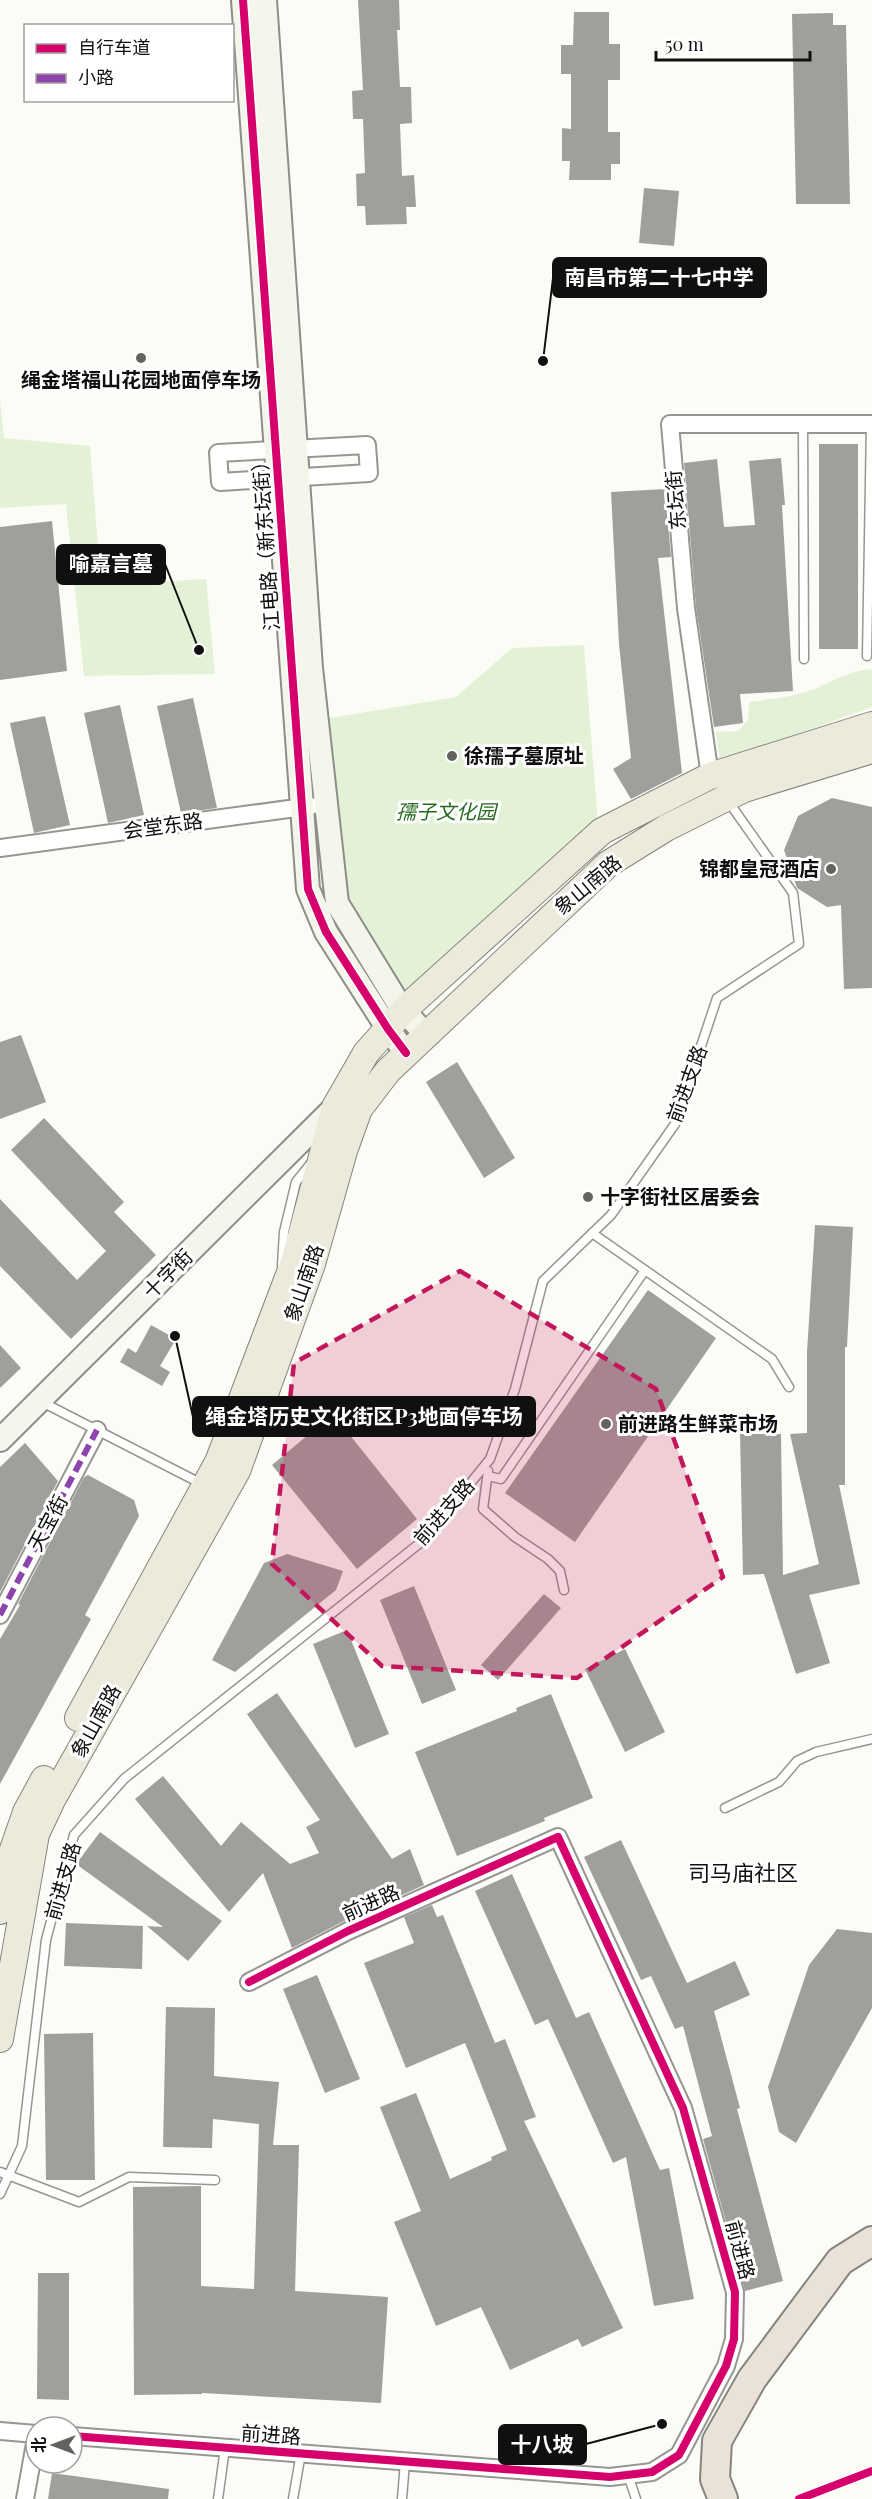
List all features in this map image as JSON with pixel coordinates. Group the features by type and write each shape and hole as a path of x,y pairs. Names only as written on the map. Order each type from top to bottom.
{"highway":[{"path":"723,2499 715,2479 717,2441 752,2379 840,2261 872,2241"}],"main road":[{"name":"象山南路","path":"0,1911 4,1861 26,1812 218,1462 295,1259 334,1107 366,1053 396,1020 602,831 710,776 872,725"},
{"name":"象山南路","path":"0,2039 36,1834 57,1789 237,1471 312,1264 344,1151 359,1109 388,1071 406,1053 608,864 666,828 744,789 867,753"}],"street":[{"name":"江电路（新东坛街）","path":"243,0 286,449"},
{"name":"江电路（新东坛街）","path":"265,0 302,807 308,889 326,932 396,1020 426,1035"},
{"name":"东坛街","path":"710,776 686,608 669,424 871,424"},
{"path":"367,445 369,473 288,478 220,482 218,453 367,445"},
{"name":"江电路（新东坛街）","path":"288,478 337,903 396,1020 406,1053"},
{"name":"会堂东路","path":"0,848 326,804"},
{"name":"十字街","path":"0,1440 334,1107"},
{"name":"天宝街","path":"0,1615 97,1430"},
{"name":"前进路","path":"84,2437 610,2477 652,2472 679,2455 726,2366 734,2339 735,2292 683,2108 558,1838 348,1931 249,1982"},
{"path":"0,2431 24,2434"},
{"path":"25,2499 29,2475"}],"lane":[{"path":"803,424 804,659"},
{"path":"867,656 871,424"},
{"name":"前进支路","path":"0,2194 4,2173 22,2146 46,1940 74,1835 124,1779 425,1539 490,1459 515,1389 543,1281 611,1215 675,1124 717,998 799,945 793,893 725,798"},
{"path":"592,1233 772,1359 789,1387"},
{"path":"488,1476 501,1479 645,1270"},
{"path":"40,1401 205,1485"},
{"path":"490,1459 483,1509 515,1538 548,1559 560,1571 564,1590"},
{"path":"725,1808 779,1782 797,1761 816,1752 872,1740"},
{"path":"4,2173 79,2202 129,2176 215,2180"},
{"path":"218,2499 225,2448"},
{"path":"293,2499 301,2453"},
{"path":"402,2499 405,2462"},
{"path":"628,2475 636,2499"}],"highlighted area":[{"path":"460,1271 656,1389 723,1577 577,1678 382,1666 272,1564 294,1363"}],"green space":[{"path":"0,400 4,438 90,446 101,585 206,579 215,674 84,676 66,504 0,508"},
{"name":"孺子文化园","path":"584,645 598,824 404,999 346,900 324,719 456,697 512,648"},
{"path":"872,669 872,707 720,762 716,732 738,731 748,720 749,702 798,694 849,674"}],"building":[{"path":"358,0 399,0 400,30 397,30 400,87 411,87 412,123 400,124 402,176 414,175 416,207 406,207 407,224 366,225 365,206 357,206 356,174 365,173 363,119 353,119 352,91 363,90"},
{"path":"574,12 609,12 609,44 620,44 620,80 608,80 608,132 620,132 620,164 611,164 611,180 569,180 570,161 562,161 562,128 571,129 571,74 561,74 561,45 573,45"},
{"path":"833,13 833,25 846,25 850,204 796,204 792,14"},
{"path":"644,188 679,191 674,246 639,243"},
{"path":"819,444 858,444 858,649 819,649"},
{"path":"781,458 793,691 740,694 743,723 714,727 696,607 684,463 717,459 724,527 755,525 749,461"},
{"path":"665,489 671,557 658,558 682,773 631,799 613,769 631,758 619,644 611,492"},
{"path":"52,521 67,671 0,680 0,527"},
{"path":"193,698 217,808 181,813 157,706"},
{"path":"120,705 144,815 108,823 84,713"},
{"path":"45,716 70,825 34,833 10,723"},
{"name":"锦都皇冠酒店","path":"832,798 872,807 872,988 844,989 841,905 827,907 797,888 784,850 798,816"},
{"path":"21,1035 46,1102 0,1119 0,1042"},
{"path":"457,1062 515,1158 484,1178 426,1082"},
{"path":"44,1118 124,1202 114,1212 156,1255 71,1339 0,1266 0,1199 77,1280 106,1251 11,1150"},
{"path":"815,1225 853,1227 847,1347 845,1347 845,1485 839,1485 860,1584 809,1595 830,1663 796,1674 764,1574 743,1575 740,1434 781,1434 783,1575 819,1564 790,1434 807,1433 807,1352"},
{"name":"前进路生鲜菜市场","path":"648,1290 716,1338 575,1542 505,1493"},
{"path":"151,1325 176,1339 160,1366 170,1372 162,1386 120,1362 128,1348 136,1353"},
{"path":"0,1345 21,1368 0,1388"},
{"path":"333,1414 417,1519 357,1569 272,1465"},
{"path":"25,1443 58,1481 0,1592 0,1467"},
{"path":"88,1475 134,1500 139,1516 85,1615 91,1619 0,1784 0,1639 20,1605 18,1604 84,1477"},
{"path":"287,1554 343,1571 336,1590 235,1672 212,1660 264,1563"},
{"path":"414,1586 456,1690 422,1704 380,1600"},
{"path":"544,1594 561,1608 498,1680 481,1665"},
{"path":"347,1630 389,1734 355,1748 313,1644"},
{"path":"625,1649 665,1732 625,1752 585,1669"},
{"path":"277,1693 392,1859 410,1849 424,1885 344,1921 292,1948 263,1873 229,1912 135,1799 163,1776 221,1846 241,1822 290,1864 319,1853 306,1827 320,1820 247,1714"},
{"path":"551,1694 593,1798 544,1818 545,1821 457,1856 415,1752 517,1711 516,1708"},
{"path":"100,1832 222,1921 188,1961 147,1926 163,1927 76,1864"},
{"path":"621,1840 687,1983 735,1961 750,1995 714,2011 740,2108 737,2109 783,2281 745,2291 703,2139 712,2136 683,2026 675,2029 651,1976 641,1980 584,1857"},
{"path":"512,1874 576,2018 589,2012 660,2170 669,2168 694,2299 654,2306 626,2157 613,2163 548,2019 535,2025 475,1891"},
{"path":"432,1905 437,1917 443,1915 495,2043 505,2039 536,2117 524,2121 623,2328 582,2347 578,2339 510,2370 481,2307 436,2326 394,2222 421,2211 380,2107 416,2093 450,2179 492,2160 491,2157 507,2150 465,2043 406,2068 364,1963 414,1943 404,1917"},
{"path":"66,1923 143,1926 142,1969 64,1966"},
{"path":"837,1929 872,1933 872,2008 796,2143 779,2132 768,2087 809,1965"},
{"path":"317,1975 360,2079 325,2093 283,1989"},
{"path":"166,2007 215,2008 214,2076 279,2082 273,2145 299,2145 295,2291 388,2297 381,2403 202,2393 134,2395 133,2187 201,2186 201,2286 254,2289 259,2124 213,2119 212,2148 163,2147"},
{"path":"93,2033 95,2180 46,2180 44,2034"},
{"path":"38,2273 69,2273 69,2400 37,2399"},
{"path":"52,2475 169,2489 168,2499 48,2499"}],"marked path":[{"path":"0,1615 97,1430"}],"cycle path":[{"path":"243,0 308,889 326,932 406,1053"},
{"path":"84,2437 610,2477 652,2472 679,2455 726,2366 734,2339 735,2292 683,2108 558,1837 348,1931 249,1982"},
{"path":"799,2499 872,2471"}],"place":[{"name":"绳金塔福山花园地面停车场","path":"141,358"},
{"name":"南昌市第二十七中学","path":"543,361"},
{"name":"喻嘉言墓","path":"199,650"},
{"name":"徐孺子墓原址","path":"452,756"},
{"name":"锦都皇冠酒店","path":"831,869"},
{"name":"十字街社区居委会","path":"588,1197"},
{"name":"绳金塔历史文化街区P3地面停车场","path":"175,1336"},
{"name":"前进路生鲜菜市场","path":"606,1424"},
{"name":"十八坡","path":"662,2424"}],"district":[{"name":"司马庙社区","path":"743,1873"}]}
